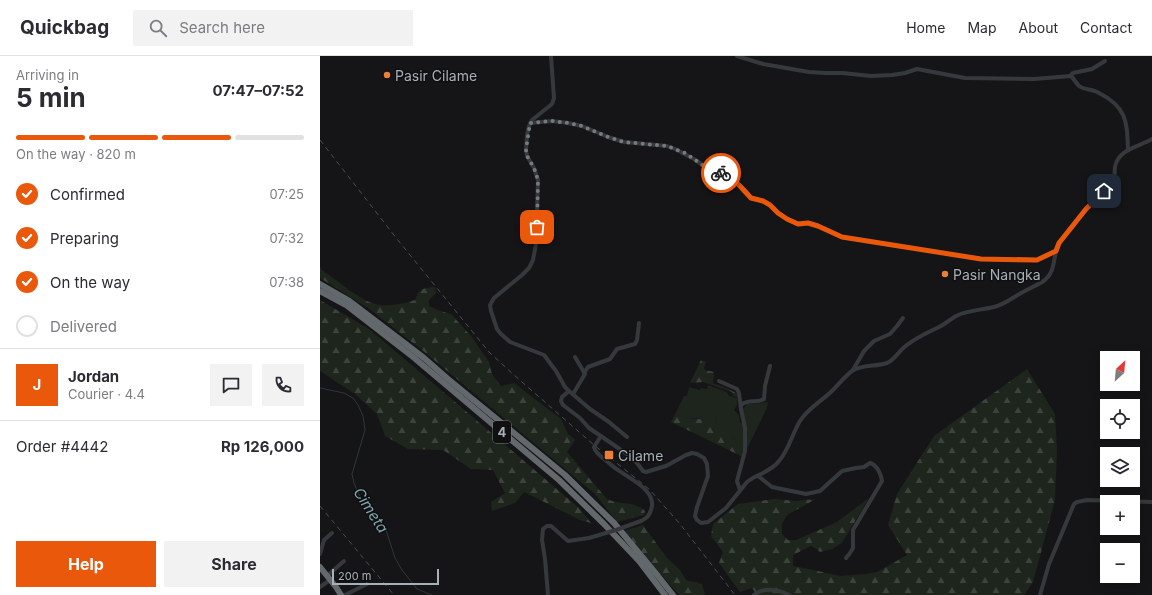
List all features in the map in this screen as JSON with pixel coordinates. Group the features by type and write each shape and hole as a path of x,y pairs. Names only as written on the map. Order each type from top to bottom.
{"highway":[{"name":"4","path":"320,284 348,300 424,358 565,475 614,523 673,595"},
{"name":"4","path":"320,291 346,305 413,357 559,480 608,528 638,561 665,595"},
{"path":"320,567 341,595"}],"street":[{"path":"551,56 553,102 530,123 526,150 527,156 534,168 538,180 536,238 533,260 529,268 522,275 494,298 490,305 490,311 501,334 510,342 544,355 556,370 565,387 569,391 627,437"},
{"path":"737,56 763,64 809,72 871,76 892,75 923,69 943,75 965,78 1034,79 1070,76 1073,73 1092,69 1105,61"},
{"path":"1070,76 1079,86 1100,93 1114,102 1121,110 1126,121 1128,150"},
{"path":"530,123 552,121 568,123 582,126 624,142 667,146 676,149 704,166 729,176 746,191 751,198 763,201 770,205 787,219 798,224 808,223 818,226 842,237 981,259 1037,260 1056,251"},
{"path":"853,370 888,362 913,340 957,316 1007,302 1022,292 1039,284 1052,271 1059,243 1086,209 1112,186 1115,178 1116,163 1121,156 1128,150 1152,139"},
{"path":"569,391 562,397 562,403 580,418 588,428 627,454 645,472 666,466 692,453 704,458 707,464 708,473 695,512 696,518 700,523 704,523 708,522 723,511 750,480 774,467 779,462 799,423 807,412 853,370 864,351 874,341 890,334 903,318"},
{"path":"573,394 588,367 610,359 617,349 636,343 639,323"},
{"path":"575,357 584,373"},
{"path":"741,405 747,401 761,401 764,399 765,386 770,366"},
{"path":"719,381 738,390 741,405 746,438 745,451 737,482 740,490"},
{"path":"548,595 542,540 543,530 546,527 549,526 568,541 589,538 641,521 648,517 652,507 653,503 650,495 635,481 617,470 596,452 594,445 601,436"},
{"path":"758,476 772,487 806,494 820,491 842,471 864,467 870,462 873,464 880,474 882,481 853,530 853,548 846,558"},
{"path":"1040,595 1049,564 1074,504 1088,500 1152,502"},
{"path":"320,554 324,540 332,533"},
{"path":"320,587 344,561"},
{"path":"345,595 367,584"},
{"path":"754,595 758,591 763,590 774,590 789,595"}],"green space":[{"path":"320,266 322,270 355,294 369,302 379,305 395,305 415,300 422,289 435,287 436,293 429,300 429,306 451,314 471,336 489,362 492,374 501,386 514,383 561,419 568,434 575,440 567,452 607,499 636,505 645,511 644,515 617,522 595,494 422,350 368,308 320,278"},
{"path":"320,300 369,329 579,508 591,523 580,520 524,492 515,503 492,511 491,502 505,493 493,470 471,469 443,450 408,449 385,436 377,414 355,394 320,371"},
{"path":"701,360 706,362 704,368 705,370 714,372 713,384 738,394 738,397 733,396 732,392 703,382 690,383"},
{"path":"1027,369 1055,414 1057,451 1055,500 1033,582 1024,595 757,595 752,588 740,592 719,563 723,552 711,536 713,524 738,504 774,499 796,501 816,499 787,515 782,524 782,534 788,540 796,540 837,522 869,498 842,543 832,549 820,552 811,546 793,555 793,566 840,576 866,574 877,572 907,555 888,525 897,494 934,436"},
{"path":"708,385 727,392 729,396 737,398 737,405 734,410 739,415 740,423 744,423 743,409 747,404 768,402 767,408 743,457 743,454 734,439 716,426 715,416 695,418 675,414 684,396 687,396 689,387 700,390 701,388 707,389"},
{"path":"675,414 687,418 697,419 700,419 702,414 715,416 716,425 724,426 728,431 727,433 739,447 743,457 671,422"},
{"path":"643,525 667,558 680,570 686,580 702,584 705,595 679,595 624,531"}],"waterway":[{"name":"Cimeta","path":"320,388 344,393 353,398 358,405 363,416 365,430 352,474 354,483 366,507 379,519 386,530 395,558 402,570 417,589 432,595"}],"railway":[{"path":"320,140 397,239 489,352 594,445 650,490 680,524 735,595"},
{"path":"320,506 394,595"}],"way so far":[{"path":"537,227 538,180 534,168 527,156 526,150 530,123 552,121 568,123 582,126 624,142 667,146 685,153 704,166 721,173"}],"place":[{"name":"Pasir Cilame","path":"387,75"},
{"name":"Pasir Nangka","path":"945,274"},
{"name":"Cilame","path":"609,455"}],"route":[{"path":"721,173 729,176 746,191 751,198 763,201 787,219 798,224 808,223 842,237 981,259 1037,260 1056,251 1059,243 1086,209 1104,191"}]}
